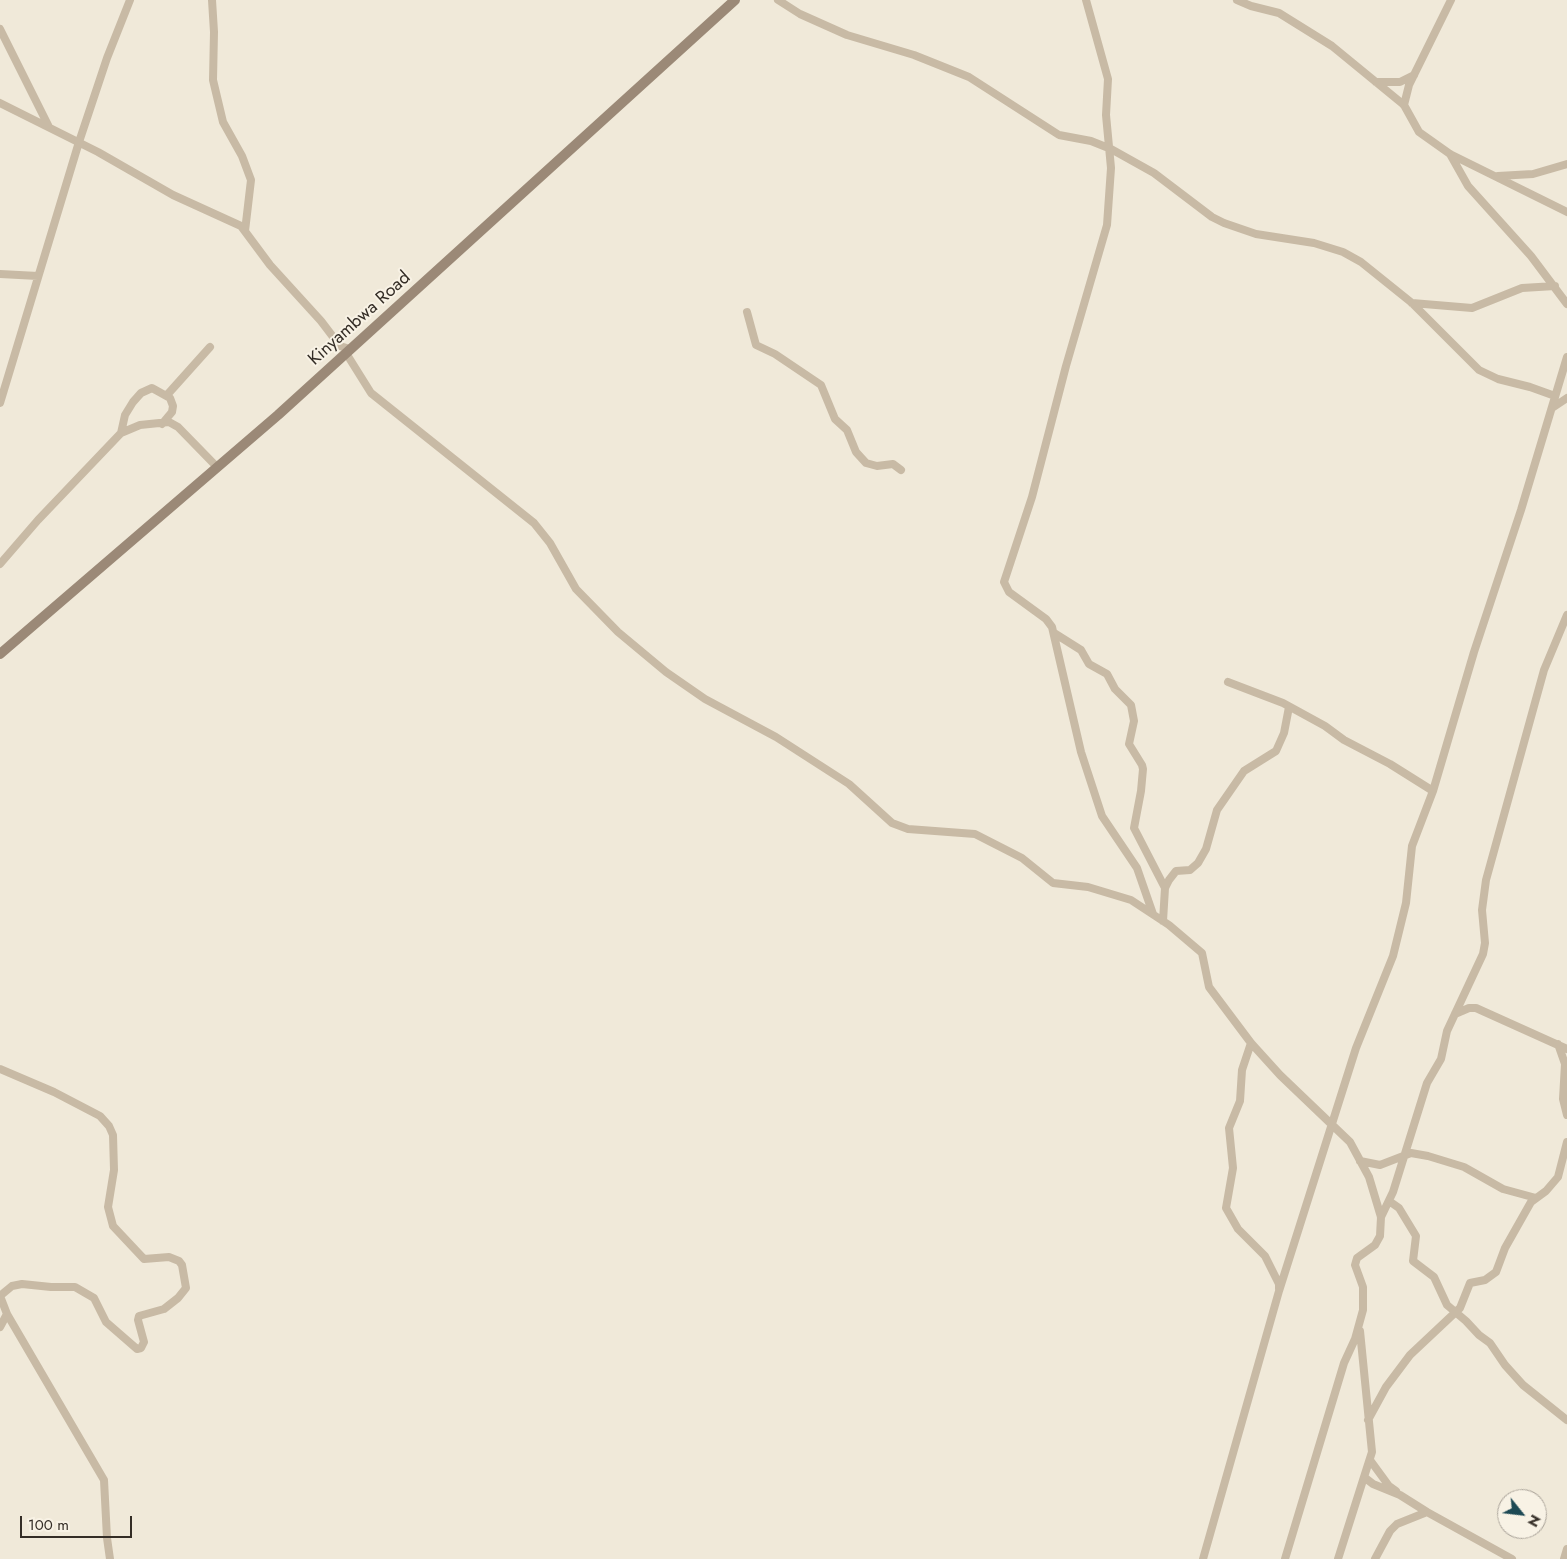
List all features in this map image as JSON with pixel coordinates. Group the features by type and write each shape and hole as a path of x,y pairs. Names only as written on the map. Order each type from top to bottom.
{"street":[{"path":"0,404 79,142 107,58 130,0"},
{"path":"212,0 214,32 213,80 223,122 242,156 250,180 245,231"},
{"name":"Kinyambwa Road","path":"0,654 348,351 735,0"},
{"path":"778,0 800,14 847,35 914,55 969,77 1059,135 1091,142 1111,149 1154,173 1212,217 1224,223 1248,232 1314,243 1343,252 1361,262 1412,303 1485,373 1555,396"},
{"path":"1086,0 1107,69 1106,122 1111,149 1111,198 1107,225 1069,357 1032,498 1004,582 1010,592 1046,619 1054,633 1079,745 1102,816 1137,868 1154,914"},
{"path":"1237,0 1251,6 1279,13 1338,50 1404,105 1420,132 1450,154 1567,212"},
{"path":"1404,105 1409,85 1451,0"},
{"path":"0,29 49,127"},
{"path":"1376,82 1400,82 1414,75"},
{"path":"0,102 79,142 173,195 234,223 245,231 270,265 321,321 340,346 348,351 371,393 534,523 550,543 576,589 618,632 666,672 705,698 776,737 849,784 892,823 908,829 974,834 1022,858 1053,883 1088,887 1131,900 1154,914 1202,954 1209,987 1251,1044 1280,1075 1350,1142 1369,1177 1381,1218 1380,1236 1376,1245 1357,1258 1355,1265 1364,1296 1359,1326 1344,1363 1285,1559"},
{"path":"1450,154 1468,186 1531,256 1567,304"},
{"path":"1492,176 1506,177 1533,174 1567,164"},
{"path":"0,274 38,276"},
{"path":"1412,303 1472,308 1522,288 1555,286"},
{"path":"747,312 756,345 775,354 821,385 835,419 847,430 856,452 866,463 877,466 893,464 901,470"},
{"path":"167,396 210,346"},
{"path":"1204,1559 1279,1291 1356,1048 1393,956 1406,903 1412,846 1433,791 1474,652 1521,510 1567,357"},
{"path":"121,433 125,415 141,393 152,388 170,398 172,412 162,424"},
{"path":"1549,412 1558,402 1567,398"},
{"path":"0,564 38,520 121,433 140,425 169,422 178,427 217,467"},
{"path":"1381,1218 1405,1156 1427,1083 1441,1059 1447,1031 1484,954 1485,942 1482,910 1486,880 1544,670 1567,615"},
{"path":"1054,633 1081,650 1089,664 1107,674 1115,689 1131,705 1134,721 1130,744 1142,765 1141,791 1134,828 1145,845 1165,888 1163,921"},
{"path":"1228,682 1290,707 1325,726 1344,740 1390,764 1433,791"},
{"path":"1165,888 1176,871 1190,870 1198,863 1206,849 1218,810 1244,771 1276,751 1284,733 1290,707"},
{"path":"1456,1014 1469,1008 1476,1008 1567,1049"},
{"path":"1251,1044 1242,1070 1240,1101 1230,1120 1232,1177 1226,1208 1238,1229 1265,1256 1279,1284 1279,1291"},
{"path":"1558,1044 1565,1064 1563,1099 1567,1115"},
{"path":"0,1069 54,1092 100,1116 109,1126 113,1135 114,1170 108,1207 113,1226 144,1259 169,1257 182,1264 186,1288 164,1310 139,1316 138,1320 144,1342 141,1348 136,1349 106,1322 94,1298 75,1287 51,1288 22,1284 12,1286 0,1296 8,1314 104,1480 110,1559"},
{"path":"1368,1420 1386,1388 1410,1355 1457,1312 1470,1283 1485,1280 1496,1272 1505,1248 1531,1202 1551,1187 1558,1177 1567,1142"},
{"path":"1360,1161 1380,1165 1417,1153 1458,1165 1494,1185 1536,1198"},
{"path":"1389,1201 1399,1208 1416,1236 1414,1261 1434,1277 1445,1302 1490,1343 1505,1365 1523,1385 1567,1420"},
{"path":"0,1327 8,1314"},
{"path":"1338,1559 1372,1452 1359,1326"},
{"path":"1370,1460 1389,1486 1400,1495 1512,1559"},
{"path":"1364,1477 1373,1484 1400,1495"},
{"path":"1375,1559 1390,1531 1397,1524 1427,1512"},
{"path":"1564,1559 1567,1549"}]}
